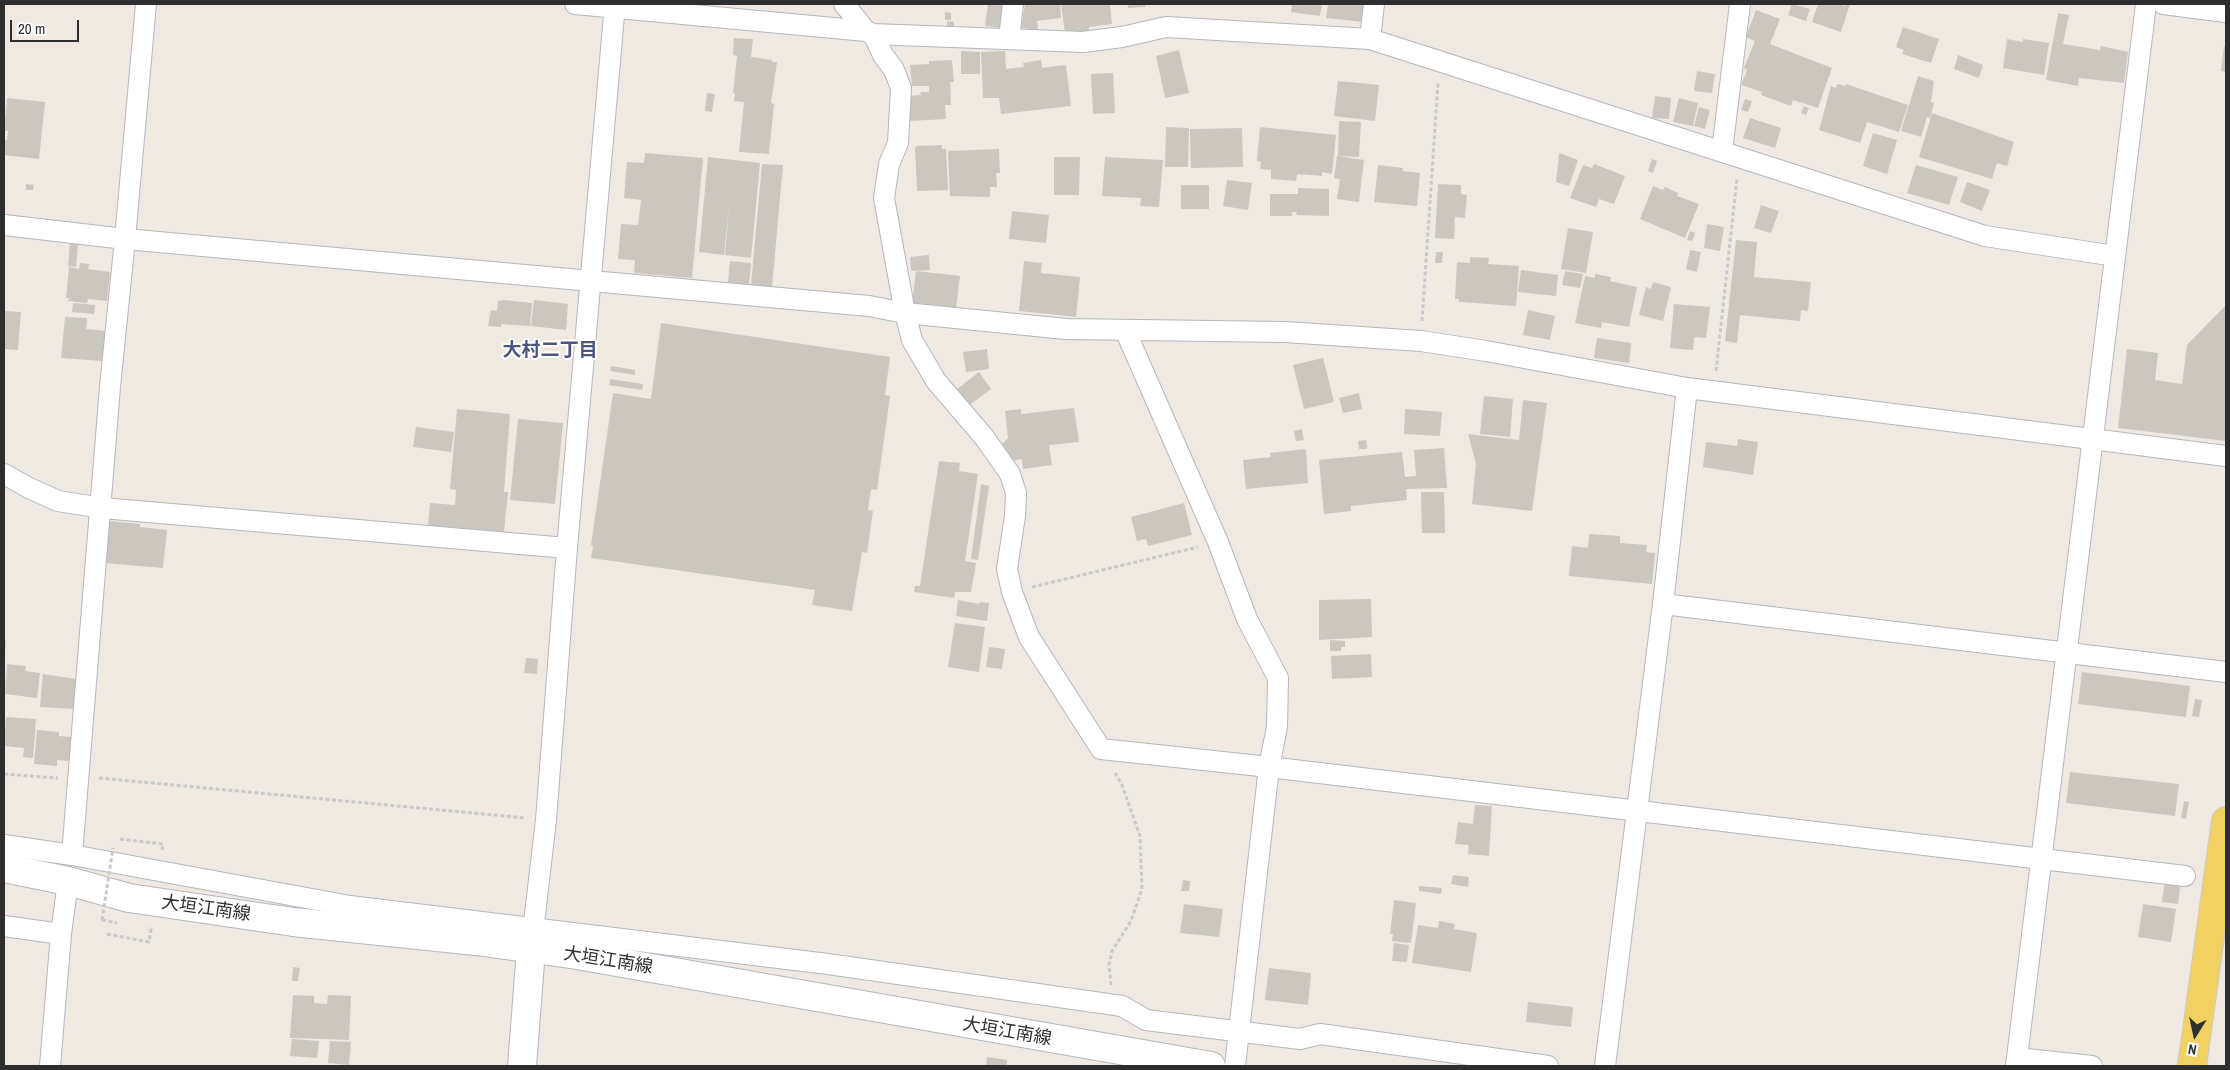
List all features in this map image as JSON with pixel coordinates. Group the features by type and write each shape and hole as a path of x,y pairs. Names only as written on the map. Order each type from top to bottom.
{"main road":[{"path":"2192,1066 2226,821"},
{"name":"大垣江南線","path":"4,868 129,898 254,917 476,942 532,939 577,955 1178,1064 1211,1066"},
{"path":"522,1066 532,939"}],"street":[{"path":"72,855 84,696 102,508 110,387 126,239 146,4"},
{"path":"575,4 615,6 870,33 1083,42 1122,37 1166,27 1370,39 1985,236 2115,256"},
{"path":"844,4 870,33 894,70 902,88 898,143 889,164 884,198 905,313 912,340 936,381 984,436 1010,474 1016,493 1015,516 1007,569 1012,592 1029,637 1101,749 1638,810 2185,876"},
{"path":"1009,39 1014,4"},
{"path":"1370,39 1374,4"},
{"path":"1722,151 1740,4"},
{"path":"2092,1066 2017,1062 2146,4"},
{"path":"2162,4 2226,12"},
{"path":"532,939 546,820 567,548 615,6"},
{"path":"4,225 126,239 869,306 905,313 1066,329 1285,332 1421,341 1687,388 2226,456"},
{"path":"1125,330 1218,542 1248,619 1278,678 1276,727 1268,767 1235,1066"},
{"path":"1605,1066 1663,604 1687,388"},
{"path":"4,474 28,488 58,501 102,508 567,548"},
{"path":"1663,604 2226,672"},
{"path":"4,845 72,855 532,939 828,964 1122,1006 1146,1020 1300,1039 1320,1034 1548,1066"},
{"path":"50,1066 61,934 68,882"},
{"path":"4,926 61,934"}],"path":[{"path":"1421,341 1439,61"},
{"path":"1712,391 1718,364 1738,169 1741,158"},
{"path":"1012,592 1218,542"},
{"path":"1101,749 1122,785 1140,836 1142,889 1131,921 1112,952 1109,965 1114,1005"},
{"path":"4,774 78,779 110,778 546,820"},
{"path":"113,848 102,920 118,923"},
{"path":"107,934 149,942 152,929 143,928"}],"building":[{"path":"988,4 1008,6 1006,28 985,26"},
{"path":"1025,4 1060,4 1061,18 1037,21 1038,30 1021,28"},
{"path":"1061,4 1110,4 1112,24 1089,27 1089,31 1065,33"},
{"path":"1128,4 1145,4 1145,7 1128,8"},
{"path":"1292,4 1322,4 1320,16 1291,12"},
{"path":"1328,4 1366,4 1364,22 1326,18"},
{"path":"1792,4 1810,9 1806,21 1788,15"},
{"path":"1818,4 1839,4 1847,7 1842,4 1850,4 1841,32 1812,22"},
{"path":"1756,10 1780,19 1770,44 1832,68 1818,108 1793,100 1791,106 1761,95 1762,92 1741,85 1747,70 1744,68 1755,41 1746,37"},
{"path":"945,12 951,13 951,20 945,20"},
{"path":"2058,13 2069,15 2063,44 2100,50 2101,46 2128,52 2124,83 2079,78 2078,86 2046,80"},
{"path":"947,21 954,22 954,27 947,26"},
{"path":"1903,27 1939,39 1931,63 1902,54 1904,50 1896,47"},
{"path":"734,38 753,39 751,57 777,62 771,103 774,104 769,154 739,152 744,102 734,101 735,94 733,93 737,56 733,55"},
{"path":"2007,39 2023,42 2023,39 2049,43 2044,75 2003,68"},
{"path":"2224,46 2226,46 2226,72 2221,71"},
{"path":"1179,50 1189,93 1165,98 1156,56"},
{"path":"961,51 980,52 980,74 961,74"},
{"path":"1005,51 1006,69 1024,67 1023,63 1041,60 1042,68 1066,65 1071,106 1001,114 999,98 983,98 981,52"},
{"path":"1958,55 1983,65 1979,78 1954,69"},
{"path":"952,60 954,82 950,82 951,105 945,105 946,119 910,121 909,96 921,95 920,92 929,92 929,86 912,86 910,65 929,64 929,61"},
{"path":"1697,71 1715,74 1712,93 1694,91"},
{"path":"1113,73 1115,113 1093,114 1091,74"},
{"path":"1918,76 1934,81 1931,102 1934,103 1930,118 1927,117 1921,137 1901,131"},
{"path":"1338,81 1379,85 1375,121 1334,116"},
{"path":"1837,84 1846,86 1846,84 1908,105 1899,132 1867,122 1860,143 1819,130 1831,86 1836,88"},
{"path":"707,93 715,94 712,112 705,111"},
{"path":"1655,96 1671,98 1669,119 1652,118"},
{"path":"7,98 45,102 39,159 4,155 4,140 7,140 8,131 4,131"},
{"path":"1679,98 1698,103 1693,126 1673,122"},
{"path":"1745,99 1752,101 1748,112 1741,110"},
{"path":"1804,106 1809,108 1806,115 1801,113"},
{"path":"1699,107 1710,110 1705,129 1694,126"},
{"path":"1932,113 2014,142 2007,166 1997,163 1992,179 1919,157"},
{"path":"1750,118 1781,128 1775,148 1743,138"},
{"path":"1339,121 1361,122 1359,157 1338,156"},
{"path":"1166,127 1189,128 1188,167 1165,167"},
{"path":"1260,127 1336,135 1332,174 1322,172 1322,176 1297,174 1296,181 1271,179 1271,170 1260,169 1261,162 1257,161"},
{"path":"1242,128 1243,167 1191,168 1190,129"},
{"path":"1873,133 1897,140 1887,174 1863,166"},
{"path":"942,145 942,149 946,149 948,190 917,191 915,148 917,146"},
{"path":"999,149 1000,173 996,173 997,187 990,187 990,197 950,196 948,151"},
{"path":"645,153 703,158 692,278 634,273 635,260 618,259 621,224 638,225 641,200 624,198 627,162 644,163"},
{"path":"1559,153 1578,160 1569,186 1556,182"},
{"path":"1337,156 1364,160 1359,202 1337,199 1340,179 1334,178"},
{"path":"708,157 760,163 751,258 725,255 729,207 724,255 699,252"},
{"path":"1054,157 1080,157 1079,195 1054,195"},
{"path":"1105,157 1163,160 1159,207 1140,206 1141,198 1102,196"},
{"path":"1652,159 1657,161 1653,173 1648,171"},
{"path":"762,164 783,165 772,287 751,285"},
{"path":"1594,164 1625,176 1614,204 1599,199 1596,207 1570,198 1583,165 1592,168"},
{"path":"1378,165 1403,168 1402,171 1420,173 1417,206 1374,202"},
{"path":"1916,165 1958,177 1949,205 1907,193"},
{"path":"1227,180 1252,183 1248,210 1223,206"},
{"path":"1967,182 1990,190 1982,211 1960,202"},
{"path":"26,184 34,185 33,190 26,190"},
{"path":"1438,184 1461,185 1461,194 1467,195 1465,218 1455,217 1454,239 1435,238"},
{"path":"1181,185 1209,185 1209,209 1181,209"},
{"path":"1653,186 1663,190 1665,187 1678,193 1677,196 1699,204 1685,238 1640,219"},
{"path":"1298,188 1329,189 1329,216 1296,215 1297,212 1292,212 1292,216 1270,216 1270,194 1298,194"},
{"path":"1761,205 1779,211 1771,233 1754,228"},
{"path":"1012,211 1049,215 1046,243 1009,239"},
{"path":"1707,224 1724,227 1720,251 1704,248"},
{"path":"1568,228 1593,232 1586,273 1561,269"},
{"path":"1690,231 1695,233 1692,241 1687,240"},
{"path":"1736,240 1757,242 1754,277 1811,282 1808,311 1801,310 1800,321 1740,315 1737,343 1725,341"},
{"path":"70,242 78,243 76,267 68,266"},
{"path":"1690,250 1701,252 1697,272 1686,269"},
{"path":"1436,252 1443,252 1442,263 1435,263"},
{"path":"929,255 930,270 911,271 910,257"},
{"path":"1470,257 1489,258 1488,264 1519,266 1516,306 1459,302 1459,299 1455,299 1457,262 1470,263"},
{"path":"730,261 751,263 749,285 728,283"},
{"path":"1024,261 1042,263 1041,273 1080,277 1076,317 1019,311"},
{"path":"80,263 89,264 88,269 110,272 107,301 88,299 87,303 68,301 69,298 66,298 69,267 79,269"},
{"path":"1521,270 1558,275 1556,296 1518,292"},
{"path":"916,271 960,276 956,308 912,303"},
{"path":"1565,271 1583,274 1580,288 1562,285"},
{"path":"1595,274 1611,277 1610,281 1637,287 1629,327 1602,322 1601,328 1575,323 1585,276 1595,278"},
{"path":"1653,282 1671,287 1663,321 1639,315 1646,287 1651,289"},
{"path":"534,300 568,304 566,330 531,326"},
{"path":"498,301 532,303 530,326 501,324 501,327 488,326 491,310 497,311"},
{"path":"73,303 95,305 94,314 72,312"},
{"path":"1674,304 1710,307 1706,338 1694,337 1693,350 1670,348"},
{"path":"2226,305 2226,441 2118,428 2127,349 2158,353 2155,380 2182,384 2187,345"},
{"path":"1528,310 1555,316 1550,340 1523,335"},
{"path":"4,311 21,312 18,350 4,349"},
{"path":"65,317 87,318 86,329 105,331 102,361 61,358"},
{"path":"661,323 890,357 885,395 890,396 877,490 871,489 868,510 873,511 867,553 862,552 852,611 812,605 815,590 591,558 593,546 591,545 613,393 651,399"},
{"path":"1597,338 1631,343 1629,363 1594,358"},
{"path":"987,349 989,369 966,372 963,352"},
{"path":"1323,358 1334,402 1304,409 1293,365"},
{"path":"611,366 635,370 635,375 610,371"},
{"path":"979,372 991,389 968,406 956,390"},
{"path":"610,379 643,384 642,390 609,385"},
{"path":"1359,393 1362,409 1343,413 1339,398"},
{"path":"1484,396 1513,399 1510,437 1480,434"},
{"path":"1523,400 1547,403 1532,511 1472,504 1476,464 1468,434 1519,440"},
{"path":"1074,408 1079,442 1049,445 1052,465 1023,469 1022,459 1012,461 1002,444 1008,438 1005,411 1021,409 1021,414"},
{"path":"457,409 510,414 504,492 508,492 504,532 428,526 430,503 455,505 456,490 450,489"},
{"path":"1405,409 1442,412 1440,436 1404,434"},
{"path":"518,419 563,423 555,504 510,500"},
{"path":"416,427 454,432 451,452 413,447"},
{"path":"1302,429 1304,440 1296,441 1294,431"},
{"path":"1738,439 1758,442 1753,475 1703,467 1706,442 1737,446"},
{"path":"1366,440 1367,449 1359,449 1358,441"},
{"path":"1444,448 1447,488 1406,489 1407,500 1351,506 1351,511 1324,514 1319,460 1402,452 1405,477 1416,476 1414,450"},
{"path":"1306,449 1308,483 1246,489 1243,460 1271,457 1270,453"},
{"path":"939,461 960,463 959,471 978,474 965,561 976,563 971,592 955,592 954,598 914,592 915,586 920,586"},
{"path":"981,484 989,486 978,560 971,559"},
{"path":"1421,492 1444,492 1445,533 1422,533"},
{"path":"1184,503 1192,535 1148,546 1146,539 1137,541 1131,517"},
{"path":"108,521 140,524 140,527 167,530 163,568 105,563"},
{"path":"1589,534 1620,536 1620,543 1647,545 1646,552 1655,553 1652,584 1569,576 1572,546 1588,548"},
{"path":"1371,599 1372,637 1319,640 1319,600"},
{"path":"958,600 979,604 980,602 989,603 987,621 956,616"},
{"path":"955,623 985,627 979,672 948,667"},
{"path":"1330,640 1345,641 1345,647 1341,647 1341,651 1330,651"},
{"path":"4,641 6,641 5,654 4,654"},
{"path":"989,647 1005,649 1002,669 986,667"},
{"path":"1371,654 1372,677 1332,679 1331,656"},
{"path":"526,658 538,659 537,674 524,673"},
{"path":"7,664 26,666 25,671 40,673 37,698 5,694"},
{"path":"2082,672 2190,686 2186,717 2078,704"},
{"path":"43,674 76,679 74,709 40,707"},
{"path":"2195,699 2202,700 2199,717 2192,716"},
{"path":"6,717 36,719 33,758 23,757 24,748 4,746"},
{"path":"37,730 59,732 59,736 71,737 69,761 57,760 57,766 34,764"},
{"path":"2070,772 2179,784 2175,816 2066,803"},
{"path":"2184,801 2189,802 2186,819 2181,818"},
{"path":"1475,805 1492,806 1489,856 1468,854 1469,845 1455,844 1458,822 1473,824"},
{"path":"1453,875 1469,877 1468,887 1451,884"},
{"path":"1183,880 1190,881 1189,891 1181,891"},
{"path":"2165,880 2181,882 2178,904 2162,902"},
{"path":"1419,886 1442,888 1441,894 1419,891"},
{"path":"1394,900 1416,903 1411,943 1392,941 1393,934 1390,934"},
{"path":"1184,904 1223,909 1219,937 1180,933"},
{"path":"2143,904 2176,909 2171,942 2138,937"},
{"path":"1439,921 1455,924 1454,929 1477,933 1471,972 1412,963 1418,925 1438,928"},
{"path":"1394,943 1409,945 1407,962 1392,961"},
{"path":"293,967 300,968 298,981 292,981"},
{"path":"1269,968 1311,973 1308,1005 1265,1000"},
{"path":"293,995 314,996 314,1003 327,1004 328,995 351,996 349,1040 290,1038"},
{"path":"1528,1002 1573,1007 1571,1027 1526,1022"},
{"path":"292,1039 319,1041 317,1058 290,1056"},
{"path":"330,1041 351,1042 349,1065 328,1063"},
{"path":"987,1057 1007,1060 1007,1066 986,1066"}],"district":[{"name":"大村二丁目","path":"550,351"}]}
